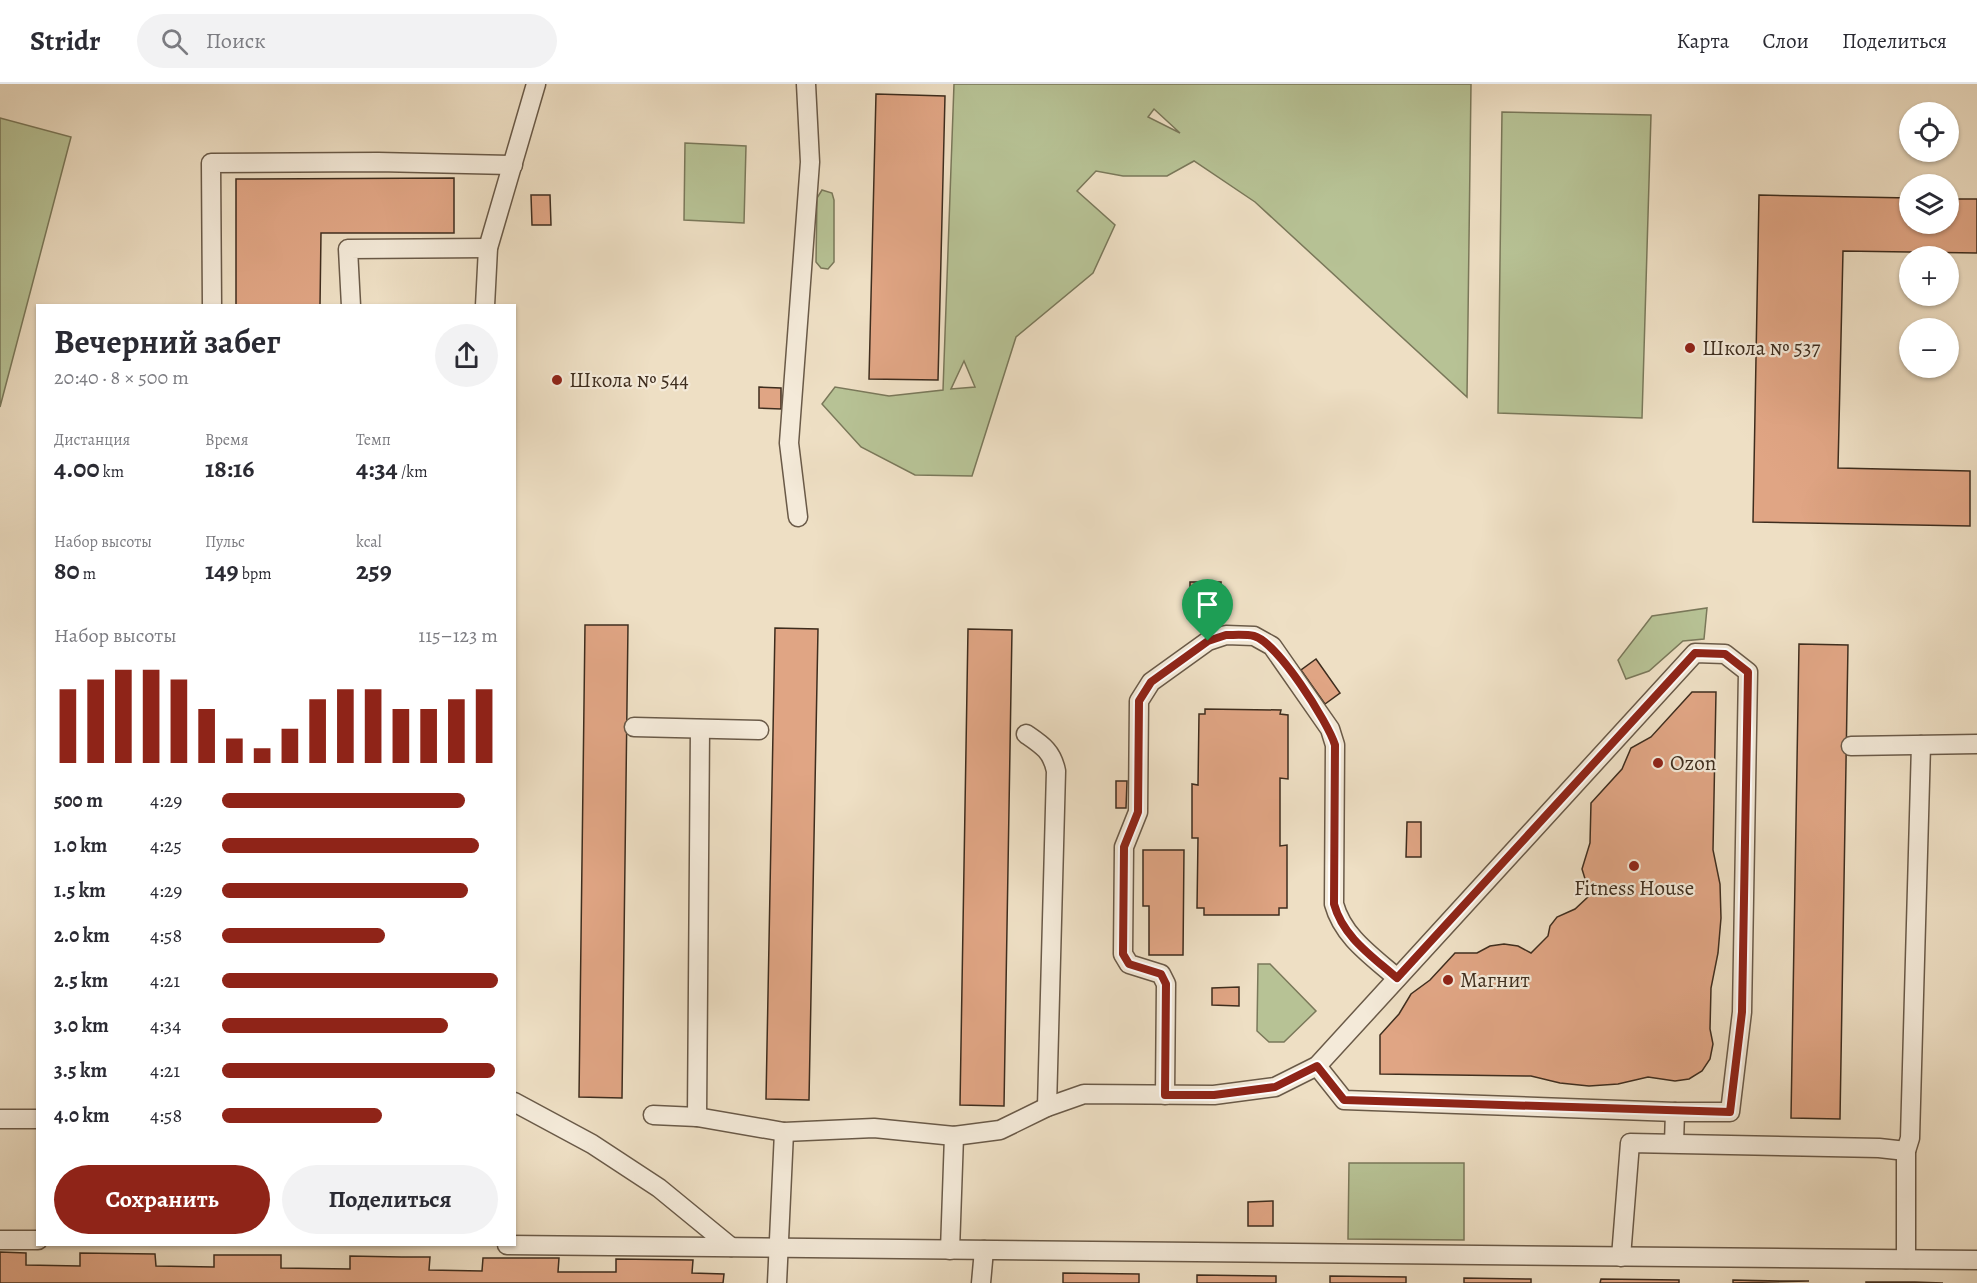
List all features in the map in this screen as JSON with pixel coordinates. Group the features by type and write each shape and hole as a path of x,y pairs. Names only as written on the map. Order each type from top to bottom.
{"lane":[{"path":"485,304 488,248 536,84"},
{"path":"798,517 789,443 810,162 806,84"},
{"path":"212,304 211,163 378,162 513,165"},
{"path":"351,304 348,249 488,248"},
{"path":"1165,1095 1166,984 1161,974 1129,964 1123,954 1124,847 1138,812 1139,701 1151,682 1208,641 1226,635 1254,636 1272,646 1330,729 1335,745 1334,904 1339,921 1349,935 1397,978"},
{"path":"653,1115 697,1117 784,1132 874,1128 954,1136 1000,1130 1047,1107 1084,1094 1214,1095 1275,1087 1317,1066 1695,653 1725,654 1748,672 1742,1012 1730,1112 1344,1100 1317,1066"},
{"path":"633,727 759,730"},
{"path":"697,1117 700,729"},
{"path":"1026,734 1045,747 1053,758 1056,771 1047,1107"},
{"path":"1851,746 1977,744"},
{"path":"1906,1259 1906,1151 1910,1137 1921,745"},
{"path":"516,1103 592,1144 659,1188 731,1247"},
{"path":"1674,1143 1675,1112"},
{"path":"0,1119 36,1119"},
{"path":"777,1283 784,1132"},
{"path":"950,1250 954,1136"},
{"path":"1621,1257 1630,1143 1879,1148 1906,1151"},
{"path":"0,1240 36,1240"},
{"path":"516,1245 1977,1260"},
{"path":"981,1283 984,1250"}],"green space":[{"path":"954,84 1471,84 1467,397 1255,202 1194,161 1167,176 1123,176 1096,171 1077,191 1115,225 1093,273 1016,337 972,476 915,475 861,447 822,404 835,387 889,396 943,390","holes":["1154,109 1180,133 1148,117","964,361 975,387 951,389"]},
{"path":"1502,112 1651,115 1642,418 1498,413"},
{"path":"0,118 71,137 0,407"},
{"path":"685,143 746,146 744,223 684,220"},
{"path":"822,190 832,193 834,200 834,262 828,269 821,268 816,262 817,198"},
{"path":"1707,608 1704,639 1683,641 1649,671 1626,679 1618,660 1652,616"},
{"path":"1258,964 1270,964 1316,1011 1284,1042 1269,1042 1257,1031"},
{"path":"1349,1163 1464,1163 1464,1240 1348,1239"}],"building":[{"path":"876,94 945,96 938,380 869,379"},
{"path":"454,178 454,233 321,233 320,304 236,304 236,179"},
{"path":"531,195 550,195 551,225 532,225"},
{"path":"1759,195 1899,198 1899,234 1959,234 1959,199 1977,199 1977,253 1959,253 1959,246 1899,246 1899,252 1843,251 1838,468 1970,471 1970,526 1753,522"},
{"path":"759,387 781,388 781,409 759,408"},
{"path":"1190,582 1221,582 1221,600 1190,600"},
{"path":"585,625 628,625 622,1098 579,1097"},
{"path":"775,628 818,629 809,1100 766,1099"},
{"path":"968,629 1012,630 1004,1106 960,1105"},
{"path":"1799,644 1848,645 1840,1119 1791,1118"},
{"path":"1316,659 1340,693 1325,704 1301,670"},
{"path":"1692,692 1716,692 1713,850 1720,884 1721,918 1718,953 1711,988 1710,1029 1713,1044 1710,1059 1702,1071 1689,1079 1675,1081 1648,1077 1618,1084 1589,1086 1560,1083 1531,1076 1380,1074 1380,1035 1399,1014 1411,994 1430,980 1455,953 1477,953 1490,946 1504,944 1518,946 1531,953 1548,936 1550,926 1557,917 1575,909 1590,895 1582,869 1590,843 1591,803 1622,769 1631,748 1651,737"},
{"path":"1205,709 1281,710 1280,714 1288,715 1288,779 1280,778 1280,846 1287,845 1287,908 1279,908 1279,915 1204,915 1204,908 1197,908 1198,838 1192,838 1192,784 1198,785 1199,714 1205,714"},
{"path":"1116,781 1127,781 1126,808 1116,808"},
{"path":"1407,822 1421,822 1421,857 1406,857"},
{"path":"1143,850 1184,850 1183,955 1149,955 1149,906 1143,906"},
{"path":"1239,987 1239,1006 1212,1005 1212,988"},
{"path":"1273,1201 1273,1226 1248,1226 1248,1202"},
{"path":"0,1252 26,1253 26,1265 80,1266 80,1253 155,1254 156,1266 214,1267 214,1255 281,1255 281,1268 350,1269 350,1256 430,1257 429,1270 482,1271 483,1258 559,1258 558,1272 616,1272 616,1259 693,1260 692,1273 724,1274 723,1283 0,1283"},
{"path":"1063,1273 1139,1274 1139,1283 1063,1283"},
{"path":"1197,1275 1276,1276 1276,1283 1197,1283"},
{"path":"1330,1276 1406,1277 1406,1283 1330,1283"},
{"path":"1464,1278 1531,1279 1531,1283 1464,1283"},
{"path":"1601,1279 1679,1280 1679,1283 1600,1283"},
{"path":"1733,1280 1782,1281 1809,1281 1733,1283"},
{"path":"1915,1282 1943,1283 1866,1283"}],"place":[{"name":"Школа № 537","path":"1690,348"},
{"name":"Школа № 544","path":"557,380"},
{"name":"Ozon","path":"1658,763"},
{"name":"Fitness House","path":"1634,866"},
{"name":"Магнит","path":"1448,980"}],"route":[{"path":"1226,635 1254,636 1272,646 1330,729 1335,745 1334,904 1339,921 1349,935 1397,978 1695,653 1725,654 1748,672 1742,1012 1730,1112 1344,1100 1317,1066 1275,1087 1214,1095 1165,1095 1166,984 1161,974 1151,970 1139,970 1129,964 1123,954 1124,847 1138,812 1139,701 1151,682 1208,641 1226,635"}]}
